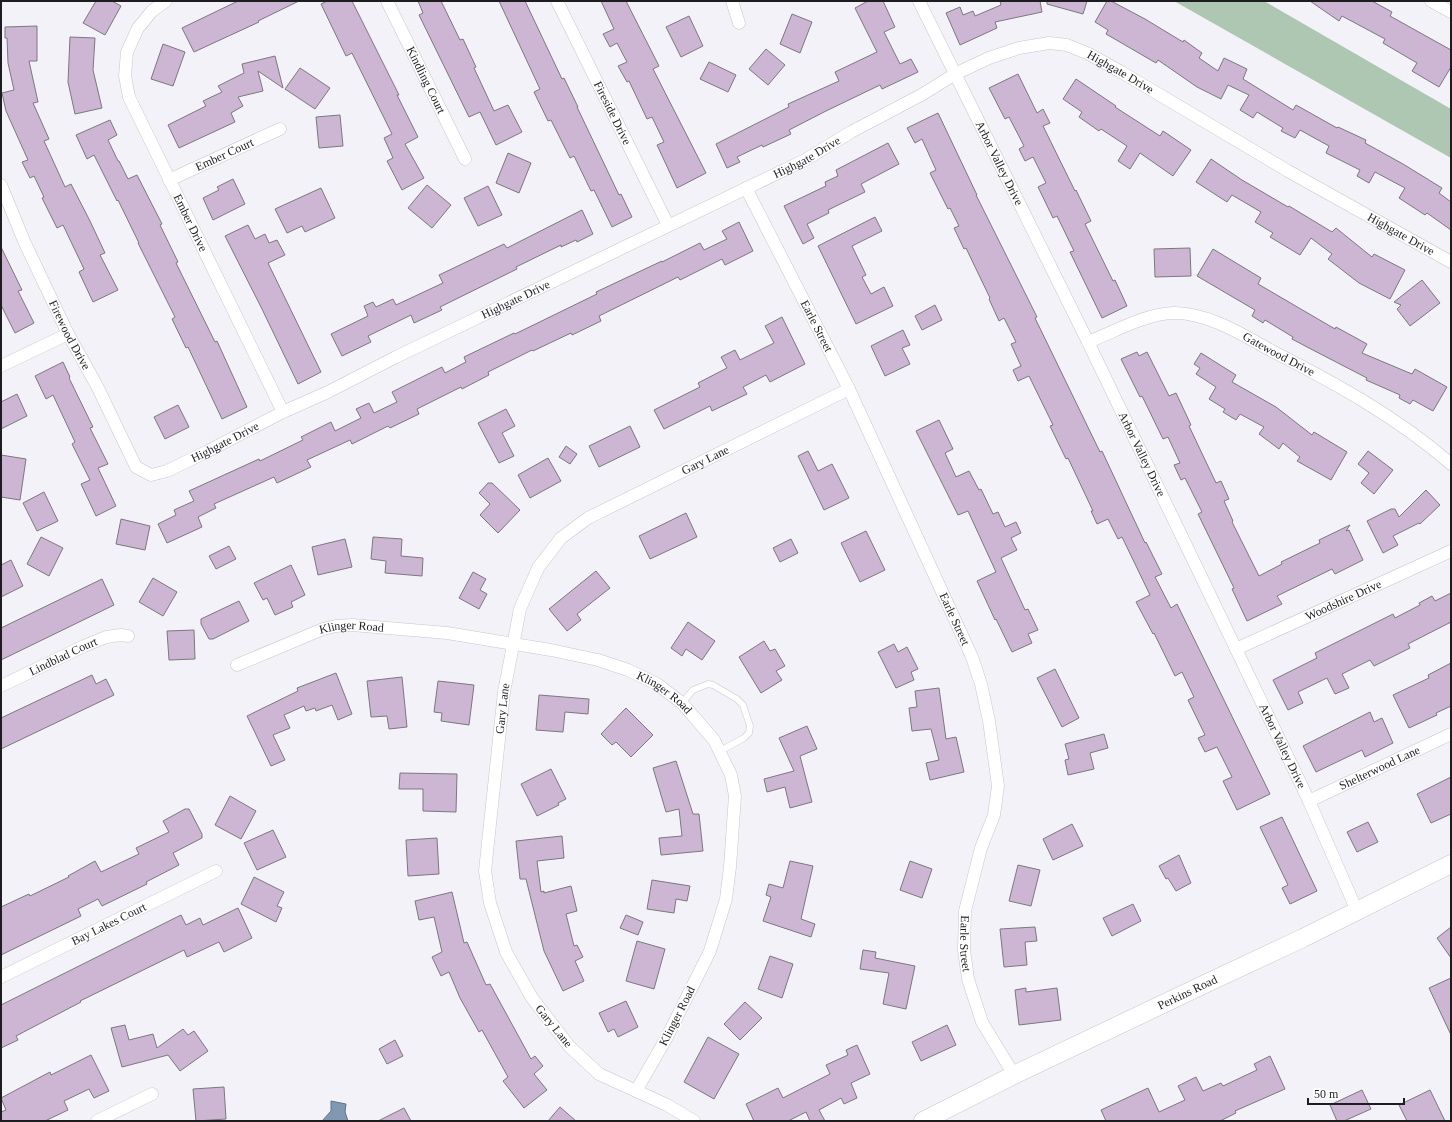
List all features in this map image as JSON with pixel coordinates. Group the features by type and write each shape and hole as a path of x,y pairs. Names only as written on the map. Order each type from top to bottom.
{"main road":[{"name":"Perkins Road","path":"923,1121 1014,1075 1303,938 1451,864"}],"street":[{"name":"Ember Drive","path":"166,1 152,11 138,28 127,52 125,76 129,97 283,412"},
{"name":"Kindling Court","path":"387,1 465,159"},
{"name":"Fireside Drive","path":"557,1 668,225"},
{"path":"732,1 739,23"},
{"name":"Arbor Valley Drive","path":"919,1 1088,342 1236,649 1309,801 1357,911"},
{"path":"1431,1 1451,12"},
{"name":"Highgate Drive","path":"151,475 167,471 283,412 328,392 668,225 805,160 851,132 923,94 955,74 988,58 1019,48 1049,43 1067,45 1089,54 1288,171 1451,262"},
{"name":"Ember Court","path":"169,180 280,129"},
{"name":"Firewood Drive","path":"1,185 24,241 68,334 97,386 136,467 151,475"},
{"name":"Earle Street","path":"746,188 849,389 972,657 981,684 989,721 998,786 994,815 981,848 965,911 964,950 968,979 982,1022 1014,1075"},
{"name":"Gatewood Drive","path":"1088,342 1150,317 1162,314 1175,313 1192,315 1226,326 1296,363 1384,413 1436,451 1451,464"},
{"path":"1,366 68,334"},
{"name":"Gary Lane","path":"694,1121 667,1105 599,1074 569,1046 541,1010 532,998 506,952 490,903 485,871 504,692 520,609 538,568 562,538 588,518 849,389"},
{"name":"Woodshire Drive","path":"1236,649 1451,551"},
{"name":"Klinger Road","path":"237,665 323,629 352,625 447,634 551,650 598,660 628,670 657,684 682,703 714,740 731,775 735,796 730,867 726,899 710,951 668,1037 636,1091"},
{"name":"Lindblad Court","path":"1,686 106,637 121,635 128,636"},
{"name":"Shelterwood Lane","path":"1309,801 1451,734"},
{"name":"Bay Lakes Court","path":"1,977 216,871"},
{"path":"97,1121 152,1094"}],"lane":[{"path":"682,703 693,690 708,684 713,685 737,699 743,705 750,726 749,733 744,738 720,751"}],"green space":[{"path":"1174,1 1264,1 1451,109 1451,158"}],"water":[{"path":"331,1101 346,1104 345,1112 348,1121 322,1121 331,1111"}],"building":[{"path":"96,1 112,1 121,6 105,35 83,23"},
{"path":"238,1 299,1 258,21 259,22 194,52 182,28"},
{"path":"327,1 352,1 399,95 397,95 418,137 405,144 424,178 402,190 387,161 393,158 384,138 392,134 352,53 346,56 321,4"},
{"path":"418,1 441,1 460,40 463,39 476,67 474,68 494,111 508,105 522,132 496,145 480,112 469,117 419,15 423,13"},
{"path":"499,1 525,1 562,79 564,78 619,195 621,194 632,217 612,227 594,190 591,191 574,156 570,158 551,120 548,121 534,92 540,89"},
{"path":"601,1 626,1 659,66 653,69 706,173 677,188 657,145 664,142 652,117 647,119 629,81 627,82 618,66 627,62 617,43 610,47 603,34 614,29"},
{"path":"868,1 883,1 895,27 884,32 900,64 911,59 918,72 882,89 880,85 826,111 789,130 791,134 763,147 762,145 737,157 740,162 727,168 716,144 789,107 788,104 839,81 835,72 877,52 855,8"},
{"path":"1000,1 1040,1 1042,12 995,22 997,28 960,45 946,13 960,7 963,15 973,11 975,16 1001,5"},
{"path":"1047,1 1087,1 1083,14 1047,4"},
{"path":"1107,1 1111,1 1145,19 1183,42 1184,40 1202,53 1199,58 1218,71 1224,58 1247,69 1243,79 1293,110 1296,105 1337,128 1338,127 1366,140 1365,143 1442,188 1439,193 1451,202 1451,230 1427,213 1425,215 1399,198 1405,188 1375,172 1369,183 1357,176 1360,170 1326,153 1329,146 1300,130 1295,138 1281,131 1283,128 1257,112 1253,118 1240,110 1249,95 1228,85 1221,99 1197,87 1158,60 1156,63 1106,34 1108,30 1095,22"},
{"path":"1310,1 1372,1 1392,12 1390,16 1451,50 1451,67 1439,87 1412,71 1417,63 1383,43 1385,39 1342,16 1339,21"},
{"path":"792,14 812,22 800,53 780,44"},
{"path":"689,16 703,46 681,57 666,27"},
{"path":"37,26 37,61 29,61 38,102 33,103 49,139 44,141 65,187 71,184 90,221 105,253 100,255 118,290 93,302 79,272 84,269 63,225 57,228 42,198 44,197 34,176 30,178 22,162 28,160 6,111 2,93 14,90 8,63 5,27"},
{"path":"70,37 95,38 93,70 102,108 75,114 68,82"},
{"path":"163,44 185,52 173,86 151,79"},
{"path":"766,49 785,65 768,85 749,69"},
{"path":"275,56 283,88 258,71 263,91 238,97 243,106 231,113 235,122 179,148 168,125 206,106 203,101 222,92 218,86 244,73 242,64"},
{"path":"709,62 736,75 728,92 700,79"},
{"path":"300,68 330,88 315,109 285,89"},
{"path":"1018,74 1037,113 1043,109 1050,123 1043,126 1091,221 1085,224 1127,306 1102,318 1070,252 1074,251 1057,216 1053,218 1038,187 1046,183 1033,157 1025,161 1019,149 1024,146 1009,117 1005,119 989,88"},
{"path":"1076,79 1116,106 1115,107 1160,136 1163,131 1191,150 1173,176 1140,153 1130,169 1118,161 1127,146 1101,129 1099,131 1079,117 1082,112 1063,99"},
{"path":"938,113 976,195 1037,317 1035,318 1100,452 1102,451 1145,543 1146,542 1162,574 1155,577 1171,608 1177,604 1270,794 1237,810 1223,781 1232,777 1217,747 1205,752 1198,738 1205,735 1188,700 1194,697 1182,672 1175,676 1154,633 1153,634 1136,602 1150,595 1122,537 1118,539 1108,519 1097,524 1091,511 1093,511 1068,458 1066,459 1050,426 1053,425 1029,376 1018,381 1013,370 1021,366 1011,344 1016,342 1004,318 999,321 989,299 990,298 966,248 964,249 954,228 959,226 950,208 948,209 930,173 936,170 922,139 915,143 907,128"},
{"path":"340,115 343,146 319,148 316,117"},
{"path":"110,120 117,135 108,140 118,161 128,179 137,175 162,224 160,225 178,262 176,263 215,342 217,341 247,407 222,419 188,347 186,348 172,319 175,317 118,200 117,201 94,155 87,159 76,135"},
{"path":"888,143 899,164 861,184 865,192 828,210 829,213 807,224 814,238 803,244 784,206 826,186 825,182 838,176 836,170"},
{"path":"508,153 531,163 519,193 496,183"},
{"path":"1211,159 1242,180 1332,232 1336,228 1372,257 1374,254 1405,270 1390,299 1359,283 1328,259 1332,254 1311,238 1300,255 1270,237 1273,233 1255,222 1261,212 1232,195 1227,202 1196,182"},
{"path":"233,179 245,204 213,220 203,198 219,190 217,187"},
{"path":"427,185 451,205 432,228 408,208"},
{"path":"488,186 502,215 478,226 464,198"},
{"path":"321,188 335,218 305,232 302,226 287,233 275,209"},
{"path":"582,210 593,234 577,242 576,240 561,247 561,245 516,267 517,269 440,307 442,310 414,323 411,315 368,336 371,342 342,356 331,334 368,316 364,306 373,302 376,307 393,299 396,305 443,283 439,275 504,244 507,248"},
{"path":"875,217 882,231 852,246 866,275 862,277 871,294 884,287 893,306 856,324 818,246"},
{"path":"739,222 753,251 725,265 722,259 680,280 678,277 599,316 601,321 572,335 571,333 533,351 532,350 488,372 489,375 462,389 461,387 417,409 419,414 390,428 388,426 352,444 350,440 307,460 311,467 277,483 274,477 214,504 216,508 198,517 202,527 167,543 158,524 176,515 174,510 194,501 189,491 259,459 260,461 303,440 301,437 331,422 335,431 361,418 356,409 369,403 374,413 397,402 392,392 442,367 445,373 466,362 464,357 514,333 515,334 597,294 596,292 700,243 704,250 727,239 722,231"},
{"path":"248,225 255,239 265,234 269,243 277,240 285,255 268,263 321,372 298,384 225,236"},
{"path":"1,247 22,290 18,291 34,323 15,333 1,305"},
{"path":"1190,248 1191,276 1155,277 1154,249"},
{"path":"1213,249 1261,278 1258,284 1335,329 1336,327 1367,344 1362,353 1412,374 1415,369 1447,387 1433,411 1413,400 1410,404 1399,398 1400,395 1366,380 1367,378 1292,339 1293,337 1265,320 1263,323 1252,316 1255,310 1197,276"},
{"path":"1422,280 1440,303 1410,326 1397,309 1401,305 1394,302"},
{"path":"935,305 942,320 922,330 915,316"},
{"path":"782,317 805,364 770,382 766,375 743,387 747,394 712,411 710,406 664,429 654,410 700,387 698,383 727,368 721,357 735,350 740,360 774,343 765,326"},
{"path":"903,330 910,345 902,348 910,364 885,376 871,346"},
{"path":"1137,352 1139,356 1147,352 1169,396 1176,393 1191,425 1189,426 1216,483 1221,481 1229,499 1224,501 1233,521 1232,522 1259,576 1282,564 1281,562 1320,543 1319,540 1350,525 1346,531 1349,530 1363,560 1335,574 1332,569 1277,596 1282,604 1247,621 1232,589 1234,588 1198,514 1202,512 1185,478 1181,480 1174,465 1180,463 1168,437 1163,439 1142,396 1140,397 1121,359"},
{"path":"1201,353 1236,375 1232,382 1276,407 1312,435 1314,432 1347,452 1331,480 1297,461 1300,457 1283,443 1279,449 1259,434 1264,427 1240,414 1236,420 1223,412 1225,409 1209,399 1216,387 1196,374 1200,368 1194,364"},
{"path":"63,362 70,377 69,378 93,427 90,428 108,464 98,468 116,506 96,516 81,484 90,480 72,444 75,442 53,395 46,399 35,376"},
{"path":"17,394 27,416 1,429 1,402"},
{"path":"178,405 189,427 165,439 154,417"},
{"path":"506,409 515,426 502,433 514,456 499,463 478,423"},
{"path":"939,420 953,449 945,453 956,477 969,471 979,490 981,489 993,514 998,512 1005,527 1016,522 1021,533 1011,538 1017,550 1001,558 1025,610 1028,609 1038,630 1028,634 1032,643 1012,652 977,581 996,572 968,511 958,515 916,431"},
{"path":"630,426 640,447 599,467 589,446"},
{"path":"566,446 577,454 570,464 559,457"},
{"path":"808,451 818,471 832,464 849,498 824,510 798,456"},
{"path":"1368,451 1393,470 1374,494 1361,483 1369,473 1358,464"},
{"path":"1,455 26,459 20,500 1,497"},
{"path":"548,458 561,481 530,498 518,475"},
{"path":"488,483 492,483 520,510 498,533 480,515 490,504 479,493"},
{"path":"1426,490 1440,505 1420,524 1419,523 1393,536 1398,545 1383,553 1367,521 1391,509 1395,509 1399,517"},
{"path":"44,492 58,521 37,531 23,503"},
{"path":"686,513 697,537 650,559 639,536"},
{"path":"121,519 150,526 145,550 116,544"},
{"path":"866,531 885,570 860,582 841,543"},
{"path":"41,537 63,548 49,576 27,564"},
{"path":"373,537 402,539 401,556 423,558 422,576 385,573 386,561 371,559"},
{"path":"345,539 352,567 318,575 312,547"},
{"path":"791,539 798,553 780,562 773,548"},
{"path":"229,546 236,559 216,569 209,556"},
{"path":"11,560 23,586 1,597 1,565"},
{"path":"291,565 305,595 291,602 293,607 275,615 267,598 263,600 254,583"},
{"path":"596,571 610,588 577,614 581,620 567,631 549,609"},
{"path":"473,572 486,579 480,590 487,594 479,609 459,598"},
{"path":"153,578 177,592 163,616 139,602"},
{"path":"102,579 114,605 1,660 1,628"},
{"path":"1451,593 1451,622 1408,644 1410,648 1374,666 1370,660 1342,674 1349,688 1335,694 1327,678 1298,692 1303,703 1288,710 1273,680 1317,658 1315,653 1393,614 1395,618 1420,605 1419,603 1432,596 1435,601"},
{"path":"239,601 249,621 213,639 209,639 201,624 201,619"},
{"path":"688,622 715,641 702,660 686,649 682,656 671,648"},
{"path":"194,630 195,659 169,660 167,631"},
{"path":"764,641 770,651 775,649 785,666 776,671 782,680 761,693 739,657"},
{"path":"894,644 898,652 907,647 918,669 911,672 914,680 896,688 878,652"},
{"path":"1451,663 1451,706 1436,713 1437,715 1409,728 1393,695 1429,678 1428,675"},
{"path":"1055,669 1079,718 1062,727 1037,678"},
{"path":"336,673 352,714 338,720 332,705 316,711 315,708 306,711 304,706 284,715 290,728 273,735 285,760 271,766 247,716 298,691 297,688"},
{"path":"92,675 96,684 106,679 114,695 1,749 1,718"},
{"path":"402,677 407,727 389,729 387,716 371,717 367,681"},
{"path":"438,681 474,685 469,725 441,721 442,713 434,712"},
{"path":"939,688 946,739 956,737 964,772 930,780 926,763 939,760 931,729 912,731 909,708 917,707 915,691"},
{"path":"539,695 589,699 588,714 565,712 563,732 536,730"},
{"path":"626,708 653,735 631,757 616,742 612,745 601,734"},
{"path":"1370,712 1374,722 1382,718 1393,743 1365,757 1362,750 1316,772 1303,746"},
{"path":"807,726 817,749 800,756 812,802 790,808 785,787 767,792 764,779 794,771 779,738"},
{"path":"1104,734 1108,748 1090,753 1094,769 1068,775 1065,760 1069,759 1065,744"},
{"path":"676,761 693,814 699,814 703,851 661,855 659,838 682,836 679,809 666,812 653,768"},
{"path":"551,769 566,799 558,803 559,805 537,816 521,784"},
{"path":"400,773 457,774 456,812 423,811 423,789 399,789"},
{"path":"1451,777 1451,814 1431,823 1417,794"},
{"path":"230,796 256,811 241,839 215,825"},
{"path":"185,809 189,809 202,834 202,838 173,853 179,865 146,882 147,884 102,906 98,899 78,909 81,916 1,955 1,907 29,894 30,896 69,877 68,876 95,861 101,872 139,854 136,848 169,832 163,821"},
{"path":"1282,817 1317,891 1290,904 1282,888 1288,885 1260,827"},
{"path":"1368,822 1378,842 1357,852 1347,832"},
{"path":"1072,824 1083,846 1053,860 1043,839"},
{"path":"273,830 286,857 257,870 244,843"},
{"path":"562,836 564,858 537,861 541,892 544,891 544,893 571,886 577,911 566,914 574,946 577,945 583,957 575,961 584,981 563,991 544,951 526,879 520,879 516,841"},
{"path":"437,838 439,874 408,876 406,840"},
{"path":"1179,855 1191,883 1176,891 1168,878 1166,879 1159,866"},
{"path":"790,861 813,866 801,919 815,924 811,937 763,921 771,897 766,895 769,884 783,888"},
{"path":"910,861 932,869 922,898 900,890"},
{"path":"1018,865 1040,870 1031,906 1009,901"},
{"path":"254,877 284,892 277,906 282,908 276,922 241,904"},
{"path":"652,880 690,886 687,901 676,899 674,913 647,909"},
{"path":"452,892 464,943 467,942 486,985 490,984 531,1059 535,1056 543,1066 534,1074 547,1090 524,1108 503,1081 508,1077 482,1030 479,1032 460,998 449,972 441,976 432,957 442,952 434,917 419,920 415,901"},
{"path":"1133,904 1141,921 1112,936 1103,918"},
{"path":"238,908 252,938 224,952 219,942 187,957 184,950 80,1001 81,1002 16,1036 18,1040 1,1048 1,1005 181,915 186,925 200,918 203,925"},
{"path":"626,915 643,922 638,935 620,928"},
{"path":"1035,927 1037,941 1025,942 1027,965 1004,967 1000,929"},
{"path":"1451,927 1451,958 1437,938"},
{"path":"637,941 665,949 654,989 626,981"},
{"path":"863,950 876,952 875,958 915,966 906,1009 883,1004 889,973 860,969"},
{"path":"770,956 793,964 782,998 758,989"},
{"path":"1451,978 1451,1035 1429,988"},
{"path":"1026,988 1026,992 1057,988 1061,1020 1019,1025 1015,990"},
{"path":"626,1001 638,1027 618,1037 614,1029 608,1032 599,1013"},
{"path":"745,1002 762,1018 740,1040 724,1024"},
{"path":"125,1025 129,1040 153,1034 157,1048 183,1029 188,1035 194,1031 208,1051 180,1071 168,1055 122,1067 111,1028"},
{"path":"947,1025 956,1045 921,1061 912,1042"},
{"path":"708,1037 739,1054 714,1099 684,1082"},
{"path":"395,1040 403,1056 387,1064 379,1049"},
{"path":"857,1045 870,1074 851,1083 857,1098 844,1104 841,1098 819,1110 825,1121 810,1121 806,1112 788,1121 754,1121 746,1104 778,1088 783,1098 830,1074 826,1065 848,1055 846,1050"},
{"path":"91,1055 109,1091 94,1098 89,1089 64,1101 68,1110 45,1121 1,1121 1,1112 6,1110 1,1098 50,1072 51,1075"},
{"path":"1270,1056 1285,1089 1235,1111 1236,1113 1220,1121 1106,1121 1101,1110 1148,1088 1159,1112 1185,1100 1178,1086 1196,1077 1203,1091 1221,1083 1223,1086 1257,1070 1254,1064"},
{"path":"224,1087 226,1119 196,1121 193,1089"},
{"path":"1362,1090 1371,1109 1344,1121 1337,1121 1330,1105"},
{"path":"1430,1090 1445,1121 1407,1121 1399,1105"},
{"path":"560,1107 576,1121 548,1121"},
{"path":"404,1108 411,1121 378,1121"}]}
